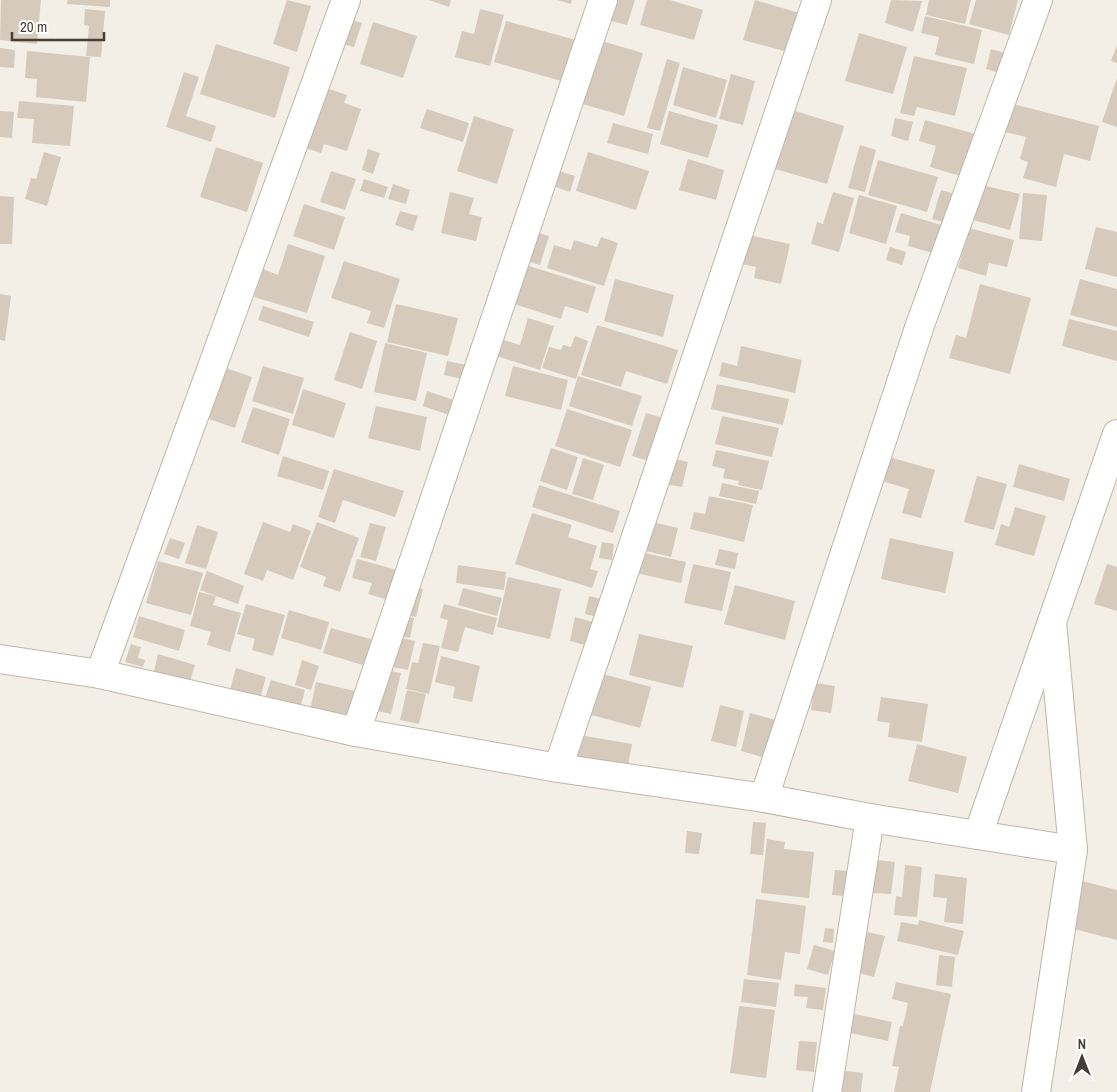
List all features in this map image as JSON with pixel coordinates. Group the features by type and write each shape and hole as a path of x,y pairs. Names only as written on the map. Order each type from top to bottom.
{"street":[{"path":"100,674 346,0"},
{"path":"356,732 603,0"},
{"path":"558,768 817,0"},
{"path":"764,798 920,325 1038,0"},
{"path":"978,835 1117,434"},
{"path":"1036,1092 1073,850 1052,622"},
{"path":"0,659 100,674 356,732 558,768 764,798 870,818 1073,850"},
{"path":"827,1092 870,818"}],"building":[{"path":"1,0 41,0 37,44 0,40"},
{"path":"68,0 110,0 110,7 67,4"},
{"path":"287,0 311,6 297,52 273,44"},
{"path":"429,0 451,0 449,7"},
{"path":"557,0 572,0 571,4"},
{"path":"613,0 635,0 627,25 607,20"},
{"path":"647,0 670,0 703,10 694,40 640,25"},
{"path":"755,0 799,13 788,52 743,40"},
{"path":"891,0 922,1 913,32 885,23"},
{"path":"929,0 971,0 965,24 926,15"},
{"path":"976,0 1018,0 1009,35 969,24"},
{"path":"85,9 105,11 101,57 86,56 89,26 84,25"},
{"path":"480,9 504,15 490,66 455,57 462,31 474,34"},
{"path":"925,16 982,30 974,64 935,55 939,37 921,33"},
{"path":"350,19 362,23 354,47 342,44"},
{"path":"506,21 576,40 565,82 494,62"},
{"path":"373,22 417,36 403,78 360,64"},
{"path":"859,33 907,47 893,94 845,81"},
{"path":"598,40 643,53 624,116 579,103"},
{"path":"216,44 290,67 275,118 200,94"},
{"path":"1117,45 1117,63 1111,61"},
{"path":"0,48 15,50 14,68 0,67"},
{"path":"991,49 1009,54 1004,74 986,69"},
{"path":"27,51 90,57 86,102 36,97 37,79 25,78"},
{"path":"914,56 967,68 955,116 917,107 914,116 900,113"},
{"path":"667,59 680,63 660,131 647,128"},
{"path":"683,67 727,80 716,118 673,105"},
{"path":"184,72 199,77 186,116 216,126 211,142 166,127"},
{"path":"731,74 755,81 743,125 719,119"},
{"path":"1117,78 1117,127 1102,122"},
{"path":"323,87 347,95 344,103 361,109 347,151 324,144 321,153 303,147"},
{"path":"19,101 74,106 70,146 32,143 34,119 17,118"},
{"path":"1013,104 1099,126 1090,161 1064,154 1056,187 1023,178 1028,162 1020,159 1026,137 1005,132"},
{"path":"427,109 469,123 463,142 420,128"},
{"path":"792,110 844,126 827,184 775,169"},
{"path":"0,111 14,112 12,138 0,137"},
{"path":"669,111 718,125 708,158 660,144"},
{"path":"474,116 514,129 497,184 457,171"},
{"path":"895,118 913,122 908,141 891,136"},
{"path":"925,120 979,135 967,178 930,167 936,146 919,141"},
{"path":"613,123 653,134 648,154 607,143"},
{"path":"860,145 876,150 865,192 848,188"},
{"path":"216,147 263,163 247,212 200,197"},
{"path":"368,149 380,153 373,174 362,170"},
{"path":"44,152 61,157 47,206 25,199 31,178 36,179"},
{"path":"588,152 649,171 636,210 576,191"},
{"path":"688,159 724,170 716,200 679,190"},
{"path":"878,160 938,177 927,212 868,195"},
{"path":"555,170 575,176 570,192 550,185"},
{"path":"331,171 356,179 345,210 320,202"},
{"path":"364,179 388,187 384,198 360,191"},
{"path":"393,184 410,190 406,204 388,199"},
{"path":"982,185 1020,194 1010,230 973,220"},
{"path":"941,190 959,195 950,224 932,219"},
{"path":"450,192 474,198 469,214 482,217 476,241 441,233"},
{"path":"833,192 854,198 839,252 811,244 817,222 823,224"},
{"path":"1023,193 1047,195 1042,241 1019,239"},
{"path":"859,195 897,206 886,244 849,233"},
{"path":"0,196 14,197 12,244 0,244"},
{"path":"304,204 345,217 334,250 293,236"},
{"path":"400,211 418,216 413,231 395,225"},
{"path":"901,213 948,227 940,255 908,246 910,236 895,232"},
{"path":"1096,227 1117,232 1117,277 1085,269"},
{"path":"969,228 1014,240 1007,267 989,263 986,276 958,268"},
{"path":"532,231 549,236 540,265 523,260"},
{"path":"744,234 790,244 781,284 754,278 756,267 737,263"},
{"path":"601,237 618,243 604,286 547,268 554,245 571,250 574,240 597,247"},
{"path":"288,244 325,256 307,313 254,297 263,269 278,275"},
{"path":"890,247 906,252 902,265 886,260"},
{"path":"344,261 400,279 384,328 367,323 371,311 331,298"},
{"path":"523,264 596,287 588,313 565,306 561,319 511,303"},
{"path":"615,279 674,295 663,337 604,321"},
{"path":"1080,279 1117,289 1117,327 1070,315"},
{"path":"980,284 1031,298 1010,374 949,358 956,335 966,338"},
{"path":"0,294 11,296 5,341 0,340"},
{"path":"396,304 458,318 448,356 387,342"},
{"path":"263,306 314,322 309,337 258,320"},
{"path":"528,318 554,326 540,370 491,354 497,338 520,345"},
{"path":"1069,319 1117,331 1117,361 1062,346"},
{"path":"597,325 678,350 667,384 626,371 621,387 581,375"},
{"path":"350,332 377,341 362,389 334,380"},
{"path":"575,336 588,341 576,379 542,368 549,347 561,350 563,345 571,347"},
{"path":"385,343 427,353 416,401 374,392"},
{"path":"741,346 802,360 795,393 719,376 722,362 737,366"},
{"path":"447,361 466,365 462,379 444,375"},
{"path":"263,366 304,378 293,414 252,401"},
{"path":"513,366 568,380 561,410 505,396"},
{"path":"226,368 252,377 235,428 209,419"},
{"path":"578,376 642,396 632,426 569,406"},
{"path":"717,384 789,399 783,425 711,409"},
{"path":"303,389 346,403 334,438 292,425"},
{"path":"427,391 454,400 449,415 423,406"},
{"path":"376,406 427,417 420,451 368,438"},
{"path":"253,407 290,419 279,455 241,442"},
{"path":"567,409 632,430 620,467 555,446"},
{"path":"646,413 663,418 649,461 632,456"},
{"path":"722,416 779,428 772,457 715,444"},
{"path":"551,448 578,457 567,490 540,481"},
{"path":"716,450 769,461 762,490 738,485 739,481 723,478 725,469 712,466"},
{"path":"283,456 329,471 323,490 277,476"},
{"path":"889,457 935,470 921,518 902,513 909,489 882,481"},
{"path":"583,458 604,465 593,500 572,494"},
{"path":"671,458 688,462 682,487 665,484"},
{"path":"1019,464 1070,479 1064,501 1013,487"},
{"path":"334,469 404,491 395,517 343,500 335,523 318,517"},
{"path":"977,476 1007,484 994,530 964,522"},
{"path":"722,483 759,491 756,504 719,496"},
{"path":"539,485 620,511 613,533 532,507"},
{"path":"709,496 753,505 744,542 690,529 694,512 705,514"},
{"path":"1015,507 1046,516 1034,556 995,545 1001,524 1009,527"},
{"path":"532,513 572,525 568,537 597,546 590,569 598,571 592,588 515,564"},
{"path":"648,521 678,528 671,557 642,550"},
{"path":"263,522 290,532 293,524 311,531 293,580 267,570 263,581 244,574"},
{"path":"317,522 359,538 340,592 323,586 326,577 300,567"},
{"path":"370,523 386,527 376,561 360,557"},
{"path":"197,525 218,532 206,569 185,563"},
{"path":"170,538 185,543 179,559 164,554"},
{"path":"890,538 954,552 945,593 881,579"},
{"path":"602,542 614,544 612,560 599,558"},
{"path":"719,549 738,553 735,569 715,565"},
{"path":"640,552 686,562 681,583 636,573"},
{"path":"357,559 397,570 388,600 368,594 372,583 352,578"},
{"path":"158,561 203,573 191,615 146,603"},
{"path":"693,564 731,572 722,611 684,603"},
{"path":"1107,564 1117,567 1117,611 1094,604"},
{"path":"458,565 506,572 504,590 456,583"},
{"path":"207,571 244,586 238,604 200,590"},
{"path":"508,577 561,589 550,639 497,627"},
{"path":"735,585 795,601 785,640 724,624"},
{"path":"409,586 423,589 416,617 402,614"},
{"path":"463,588 502,598 497,616 458,605"},
{"path":"199,592 216,596 213,605 241,613 230,652 207,645 211,632 190,626"},
{"path":"589,596 601,599 597,617 585,614"},
{"path":"246,604 285,615 273,656 252,650 255,639 237,634"},
{"path":"444,604 497,618 493,635 465,627 458,652 441,648 448,620 440,618"},
{"path":"289,610 329,622 321,650 281,638"},
{"path":"400,615 414,618 410,638 396,635"},
{"path":"139,616 185,630 179,651 133,637"},
{"path":"575,617 593,622 588,646 570,641"},
{"path":"331,628 374,640 366,666 323,653"},
{"path":"639,634 693,646 683,688 629,675"},
{"path":"393,636 415,641 408,670 387,666"},
{"path":"423,643 440,646 429,694 406,689 412,662 418,663"},
{"path":"131,644 141,647 138,658 145,660 143,667 125,662"},
{"path":"158,654 195,665 190,681 154,671"},
{"path":"441,656 480,666 472,702 453,698 455,687 435,682"},
{"path":"302,660 319,666 311,690 295,685"},
{"path":"236,668 266,677 260,699 230,690"},
{"path":"382,669 401,673 391,714 373,710"},
{"path":"599,673 651,687 640,728 588,714"},
{"path":"271,680 305,690 300,709 265,698"},
{"path":"316,682 359,692 352,721 310,711"},
{"path":"815,683 835,686 831,713 811,710"},
{"path":"407,690 426,694 419,724 400,720"},
{"path":"881,697 928,704 922,742 888,737 890,723 877,721"},
{"path":"720,705 744,711 736,747 711,741"},
{"path":"750,713 776,720 766,758 741,751"},
{"path":"579,735 632,744 628,766 575,757"},
{"path":"917,744 967,757 958,793 908,781"},
{"path":"753,822 766,823 763,855 750,854"},
{"path":"687,831 702,833 699,854 685,853"},
{"path":"767,839 785,842 784,849 814,852 809,898 761,893"},
{"path":"876,860 895,862 891,894 873,893"},
{"path":"905,865 922,867 917,917 894,915 896,896 902,897"},
{"path":"835,870 848,871 845,896 832,895"},
{"path":"935,874 967,878 963,924 944,922 947,898 933,897"},
{"path":"1082,881 1117,890 1117,940 1070,928"},
{"path":"756,899 806,906 800,954 785,952 781,980 747,975"},
{"path":"919,920 964,931 958,955 897,941 901,922 918,925"},
{"path":"825,928 834,929 833,943 823,942"},
{"path":"863,931 885,936 874,977 852,971"},
{"path":"814,945 835,951 828,975 807,969"},
{"path":"939,955 955,957 952,987 936,985"},
{"path":"744,979 779,983 776,1007 741,1002"},
{"path":"896,982 951,994 930,1092 894,1092 899,1067 892,1066 900,1026 903,1026 908,1003 892,999"},
{"path":"795,984 826,988 823,1010 806,1008 808,997 794,996"},
{"path":"739,1006 775,1010 766,1078 730,1073"},
{"path":"850,1013 892,1022 888,1041 846,1032"},
{"path":"799,1041 817,1042 814,1072 796,1070"},
{"path":"838,1070 863,1073 861,1092 835,1092"}]}
